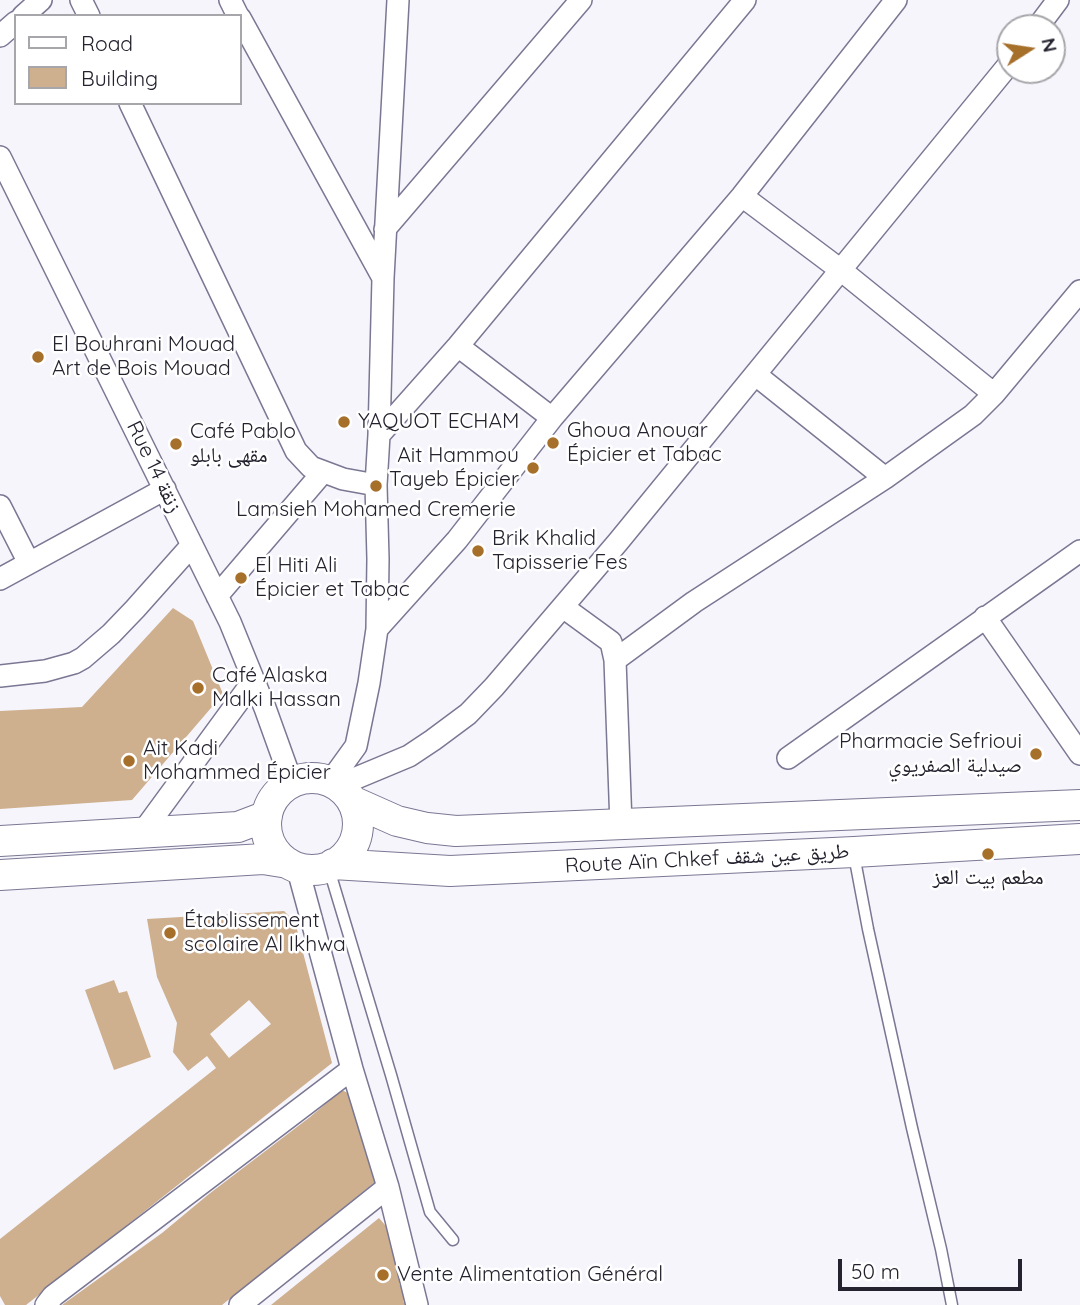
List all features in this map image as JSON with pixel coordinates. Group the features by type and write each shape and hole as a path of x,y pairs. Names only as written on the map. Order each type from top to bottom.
{"main road":[{"path":"0,875 263,859 303,869 318,869 331,865 347,854 357,829 357,815 340,789 316,778 300,779 284,787 273,799 267,816 269,839 277,853 293,865"},
{"name":"Route Aïn Chkef طريق عين شقف","path":"340,789 397,821 456,831 1080,805"},
{"path":"0,841 238,827 267,816"},
{"name":"Route Aïn Chkef طريق عين شقف","path":"331,865 450,870 1080,839"}],"street":[{"path":"25,14 41,0"},
{"path":"385,229 581,0"},
{"path":"379,435 458,346 745,0"},
{"path":"377,629 457,540 552,418 742,196 896,0"},
{"path":"340,789 356,746 377,629 376,485 383,278 399,2"},
{"path":"242,22 383,278"},
{"path":"0,36 14,24"},
{"path":"340,789 409,756 468,715 563,607 996,81"},
{"path":"131,105 296,451 311,467 343,479 376,485"},
{"name":"Rue 14 زنقة","path":"0,157 217,596 254,681 292,782"},
{"path":"742,196 842,271 994,394"},
{"path":"615,660 694,602 885,478 973,415 1080,292"},
{"path":"458,346 552,418"},
{"path":"756,375 885,478"},
{"path":"217,596 323,472"},
{"path":"0,579 165,489"},
{"path":"0,506 29,563"},
{"path":"0,676 45,671 83,658 127,618 192,545"},
{"path":"788,758 1080,551"},
{"path":"563,607 611,642 615,660 621,824"},
{"path":"985,617 1080,754"},
{"path":"142,833 254,681"},
{"path":"293,865 388,1187 416,1305"},
{"path":"46,1305 53,1296 352,1069"},
{"path":"240,1305 388,1187"}],"lane":[{"path":"854,852 871,942 952,1305"},
{"path":"331,865 430,1212 453,1240"}],"building":[{"path":"173,608 193,621 223,694 132,800 0,809 0,711 82,707"},
{"path":"284,911 295,922 332,1063 26,1305 5,1305 0,1296 0,1239 216,1068 207,1056 188,1071 173,1052 177,1023 157,977 147,919","holes":["249,1000 271,1024 229,1058 210,1034"]},
{"path":"114,980 119,993 127,991 151,1057 114,1070 85,990"},
{"path":"342,1090 357,1098 380,1178 222,1305 62,1305 162,1233"},
{"path":"379,1218 391,1232 406,1264 399,1284 410,1295 403,1301 407,1305 271,1305"}],"place":[{"name":"El Bouhrani Mouad Art de Bois Mouad","path":"38,357"},
{"name":"YAQUOT ECHAM","path":"344,422"},
{"name":"Ghoua Anouar Épicier et Tabac","path":"553,443"},
{"name":"Café Pablo مقهى بابلو","path":"176,444"},
{"name":"Ait Hammou Tayeb Épicier","path":"533,468"},
{"name":"Lamsieh Mohamed Cremerie","path":"376,486"},
{"name":"Brik Khalid Tapisserie Fes","path":"478,551"},
{"name":"El Hiti Ali Épicier et Tabac","path":"241,578"},
{"name":"Café Alaska Malki Hassan","path":"198,688"},
{"name":"Pharmacie Sefrioui صيدلية الصفريوي","path":"1036,754"},
{"name":"Ait Kadi Mohammed Épicier","path":"129,761"},
{"name":"مطعم بيت العز","path":"988,854"},
{"name":"Établissement scolaire Al Ikhwa","path":"170,933"},
{"name":"Vente Alimentation Général","path":"383,1275"}]}
